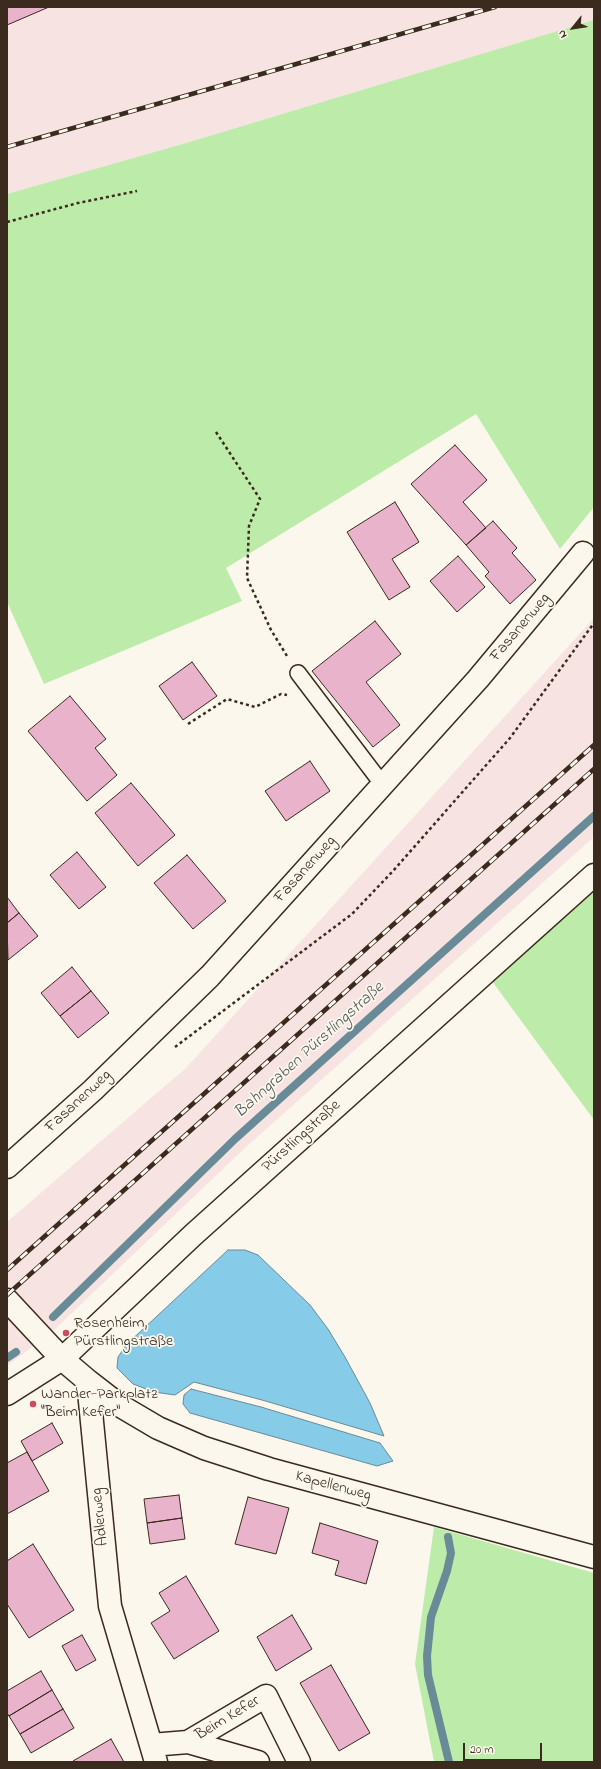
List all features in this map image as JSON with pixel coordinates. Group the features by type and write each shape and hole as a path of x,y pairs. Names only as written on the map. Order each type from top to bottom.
{"street":[{"name":"Fasanenweg","path":"7,1167 93,1090 210,976 478,679 583,553"},
{"name":"Pürstlingstraße","path":"7,1394 62,1358 193,1235 594,875"},
{"path":"7,1300 62,1358 88,1381"},
{"name":"Kapellenweg","path":"88,1381 119,1404 158,1428 204,1448 269,1469 594,1557"},
{"name":"Adlerweg","path":"88,1381 110,1606 154,1753"},
{"name":"Beim Kefer","path":"154,1753 188,1742 266,1696 299,1762"},
{"name":"Beim Kefer","path":"188,1742 258,1762"}],"lane":[{"path":"298,673 383,785"}],"path":[{"path":"7,222 78,203 137,191"},
{"path":"216,432 260,499 249,526 247,578 271,630 298,673"},
{"path":"173,1049 352,914 393,871 510,738 594,623"},
{"path":"188,724 227,699 255,707 281,694 296,698 310,690"}],"shaded area":[{"path":"7,7 594,7 594,20 186,143 7,194"},
{"path":"594,618 594,837 246,1147 53,1331 7,1366 7,1222 186,1068"}],"green space":[{"path":"594,20 594,507 560,549 476,414 226,568 242,601 44,684 7,602 7,194 186,143"},
{"path":"594,876 594,1120 486,973"},
{"path":"434,1527 594,1573 594,1762 434,1762 415,1664"}],"water":[{"path":"228,1250 245,1250 258,1255 310,1305 328,1329 345,1357 370,1403 384,1436 262,1400 194,1382 175,1395 154,1392 133,1384 117,1368 118,1357 127,1344"},
{"path":"191,1389 261,1407 380,1443 393,1461 377,1466 190,1413 183,1404 184,1395"}],"building":[{"path":"7,7 49,7 7,25"},
{"path":"455,445 487,480 463,502 486,528 466,545 411,484"},
{"path":"395,502 419,542 392,559 410,587 389,600 347,532"},
{"path":"493,521 517,548 512,553 536,580 510,604 485,576 489,572 466,545"},
{"path":"458,556 485,587 457,612 430,581"},
{"path":"375,621 401,654 366,682 400,725 373,747 312,671"},
{"path":"192,662 217,696 183,720 159,686"},
{"path":"70,696 106,739 95,748 117,775 87,801 28,731"},
{"path":"310,761 330,791 286,821 265,791"},
{"path":"131,783 175,835 138,866 95,813"},
{"path":"77,852 106,887 79,909 50,875"},
{"path":"187,855 226,901 193,929 154,883"},
{"path":"7,897 19,913 7,923"},
{"path":"19,913 38,936 8,960 7,923"},
{"path":"72,967 91,991 60,1016 41,993"},
{"path":"91,991 109,1013 78,1038 60,1016"},
{"path":"52,1423 63,1443 32,1461 21,1441"},
{"path":"27,1452 49,1491 7,1514 7,1463"},
{"path":"179,1495 182,1518 147,1523 144,1499"},
{"path":"248,1497 289,1508 276,1554 235,1544"},
{"path":"182,1518 185,1539 150,1544 147,1523"},
{"path":"320,1523 378,1541 366,1584 335,1575 339,1561 312,1553"},
{"path":"33,1544 74,1610 29,1638 7,1604 7,1561"},
{"path":"186,1576 219,1631 174,1659 151,1623 170,1611 159,1593"},
{"path":"292,1615 312,1649 276,1671 257,1637"},
{"path":"82,1635 96,1660 76,1671 62,1646"},
{"path":"331,1665 370,1733 339,1751 300,1683"},
{"path":"41,1671 52,1690 9,1716 7,1713 7,1691"},
{"path":"52,1690 63,1709 20,1734 9,1716"},
{"path":"63,1709 74,1728 31,1753 20,1734"},
{"path":"111,1739 124,1762 73,1761"}],"waterway":[{"name":"Bahngraben Pürstlingstraße","path":"53,1317 235,1139 594,816"},
{"name":"Bahngraben Pürstlingstraße","path":"7,1358 16,1352"},
{"path":"448,1537 451,1553 447,1571 431,1617 427,1656 428,1675 449,1762"}],"railway":[{"path":"7,147 495,7"},
{"path":"7,1270 594,745"},
{"path":"7,1295 594,769"}],"place":[{"name":"Rosenheim, Pürstlingstraße","path":"66,1333"},
{"name":"Wander-Parkplatz \"Beim Kefer\"","path":"33,1404"}]}
